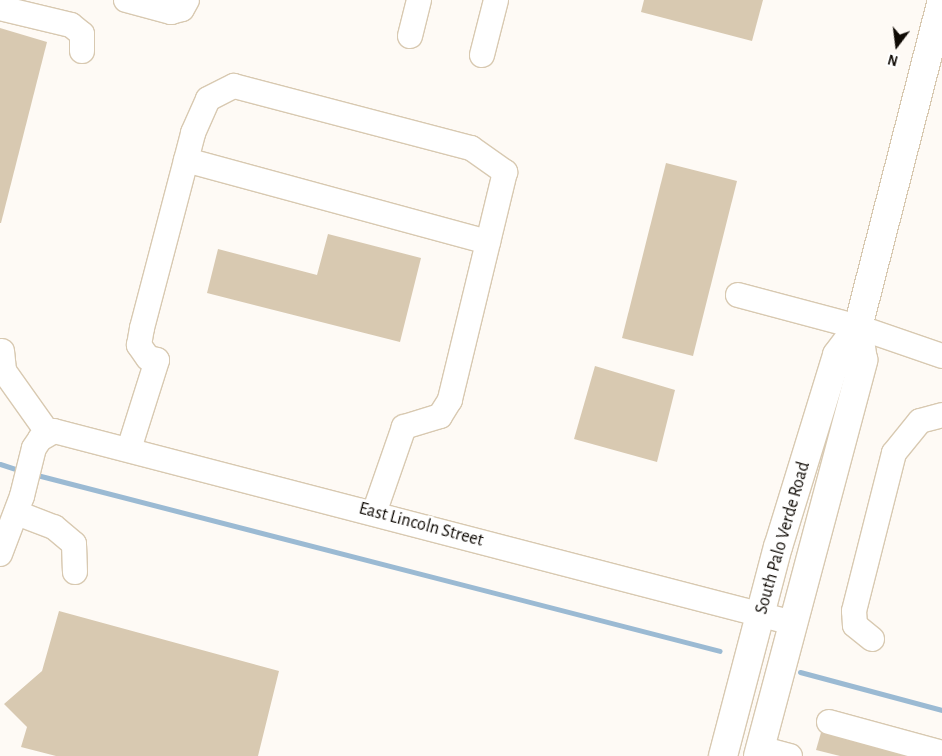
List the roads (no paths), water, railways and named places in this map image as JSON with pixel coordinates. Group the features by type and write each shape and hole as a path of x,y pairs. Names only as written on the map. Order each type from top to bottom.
{"main road":[{"name":"South Palo Verde Road","path":"722,756 761,613 837,355 858,327 942,0"},
{"name":"South Palo Verde Road","path":"759,752 863,360 858,327"}],"street":[{"path":"126,0 171,12 182,9 187,0"},
{"path":"410,36 419,0"},
{"path":"482,55 496,0"},
{"path":"0,8 71,25 82,34 82,51"},
{"path":"129,449 157,360 148,358 139,345 142,328 186,160 208,99 234,86 471,148 505,172 450,400 440,416 404,427 374,513"},
{"path":"186,160 488,242"},
{"path":"738,295 858,327 942,356"},
{"path":"2,351 7,387 44,426 32,457 20,504 2,546"},
{"path":"872,639 855,625 854,611 894,453 920,421 942,415"},
{"name":"East Lincoln Street","path":"44,426 64,433 761,613 793,623"},
{"path":"20,504 54,527 74,544 74,572"},
{"path":"829,722 942,753"},
{"path":"759,752 790,756"}],"waterway":[{"path":"0,464 22,471"},
{"path":"33,474 720,651"},
{"path":"800,672 942,710"}]}
